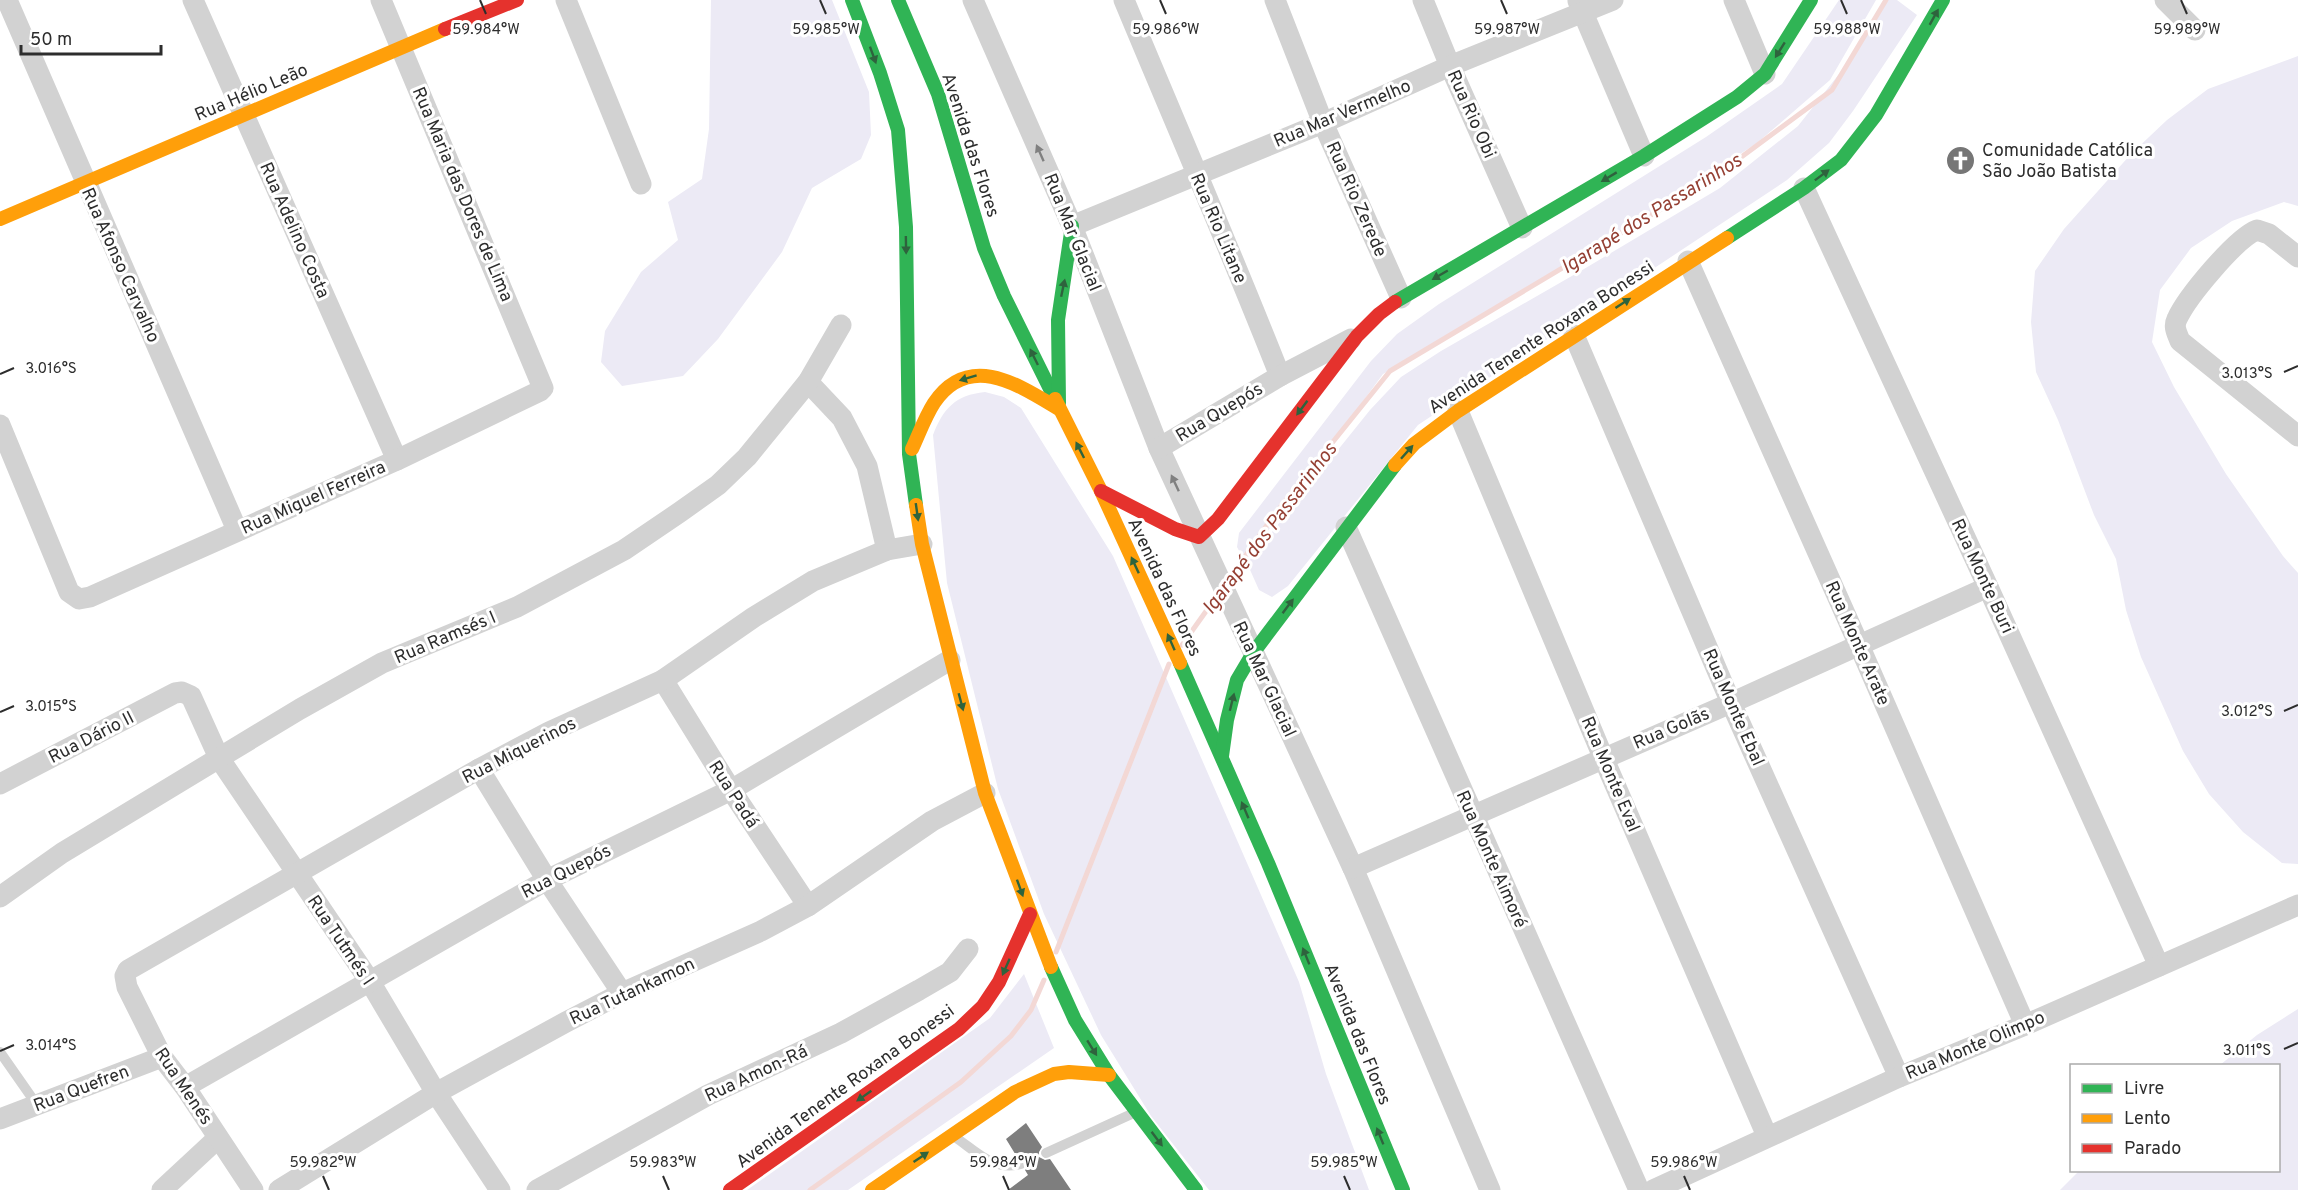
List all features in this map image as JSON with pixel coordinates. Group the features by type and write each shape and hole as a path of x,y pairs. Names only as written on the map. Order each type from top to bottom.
{"street":[{"name":"Rua Afonso Carvalho","path":"7,0 237,530"},
{"name":"Rua Adelino Costa","path":"193,0 397,460"},
{"name":"Rua Maria das Dores de Lima","path":"381,0 543,388"},
{"name":"Rua Hélio Leão","path":"0,219 243,114 517,0"},
{"path":"566,0 641,184"},
{"path":"852,0 880,73 898,130 906,227 909,454 922,544 985,793 1046,957 1075,1020 1109,1075 1196,1190"},
{"name":"Avenida das Flores","path":"898,0 938,94 984,248 1004,296 1101,491 1222,756 1403,1190"},
{"name":"Rua Mar Glacial","path":"973,0 1072,226 1159,448 1353,868 1491,1190"},
{"name":"Rua Rio Litane","path":"1124,0 1241,276 1280,376"},
{"name":"Rua Rio Zerede","path":"1275,0 1323,123 1401,298"},
{"name":"Rua Rio Obi","path":"1423,0 1522,228"},
{"name":"Rua Mar Vermelho","path":"1072,226 1323,123 1580,6 1612,0"},
{"path":"1734,0 1765,74"},
{"path":"1101,491 1175,529 1199,537 1218,519 1357,336 1379,314 1401,298 1644,156 1737,98 1765,74 1811,0"},
{"name":"Avenida Tenente Roxana Bonessi","path":"1222,756 1227,720 1237,680 1253,653 1346,527 1414,444 1458,411 1804,188 1841,160 1876,115 1943,0"},
{"path":"2165,0 2195,30"},
{"path":"1580,6 1644,156"},
{"name":"Rua Monte Buri","path":"1804,188 2159,966"},
{"path":"1059,409 1058,320 1072,226"},
{"path":"2298,256 2269,234 2257,230 2247,234 2209,273 2176,319 2175,329 2181,341 2298,436"},
{"name":"Rua Monte Arate","path":"1688,261 2025,1025"},
{"name":"Rua Ramsés I","path":"0,897 62,853 382,663 517,607 624,550 717,486 747,457 808,382 841,325"},
{"name":"Rua Monte Ebal","path":"1574,335 1731,703 1899,1077"},
{"path":"1280,376 1357,336"},
{"path":"909,454 936,400 948,387 967,376 992,375 1014,383 1059,409"},
{"name":"Rua Quepós","path":"1159,448 1280,376"},
{"path":"808,382 842,418 867,466 887,550"},
{"name":"Rua Miguel Ferreira","path":"0,424 69,592 79,599 90,597 397,460 543,388"},
{"name":"Rua Monte Eval","path":"1458,411 1603,758 1767,1136"},
{"name":"Rua Monte Aimoré","path":"1346,527 1639,1190"},
{"name":"Rua Miquerinos","path":"125,976 128,970 479,769 549,732 663,680 789,595 832,573 887,550 922,544"},
{"name":"Rua Golãs","path":"1353,868 1731,703 1988,587"},
{"name":"Rua Quepós","path":"185,1087 547,880 731,790 950,660"},
{"name":"Rua Padá","path":"663,680 731,790 808,906"},
{"name":"Rua Tutmés I","path":"182,692 191,696 219,758 369,981 435,1093 500,1190"},
{"name":"Rua Dário II","path":"0,784 175,693 182,692"},
{"path":"479,769 547,880 621,993"},
{"name":"Rua Tutankamon","path":"279,1190 435,1093 621,993 761,931 808,906 932,821 985,793"},
{"name":"Rua Monte Olimpo","path":"1653,1190 1899,1077 2025,1025 2298,905"},
{"name":"Avenida Tenente Roxana Bonessi","path":"730,1190 959,1029 983,1006 999,982 1030,914"},
{"name":"Rua Amon-Rá","path":"537,1190 708,1095 841,1033 919,990 950,972 968,949"},
{"name":"Rua Menés","path":"125,976 127,987 162,1057 185,1087 253,1190"},
{"name":"Rua Quefren","path":"0,1119 162,1057"},
{"path":"872,1190 1015,1092 1054,1074 1069,1072 1109,1075"},
{"path":"162,1190 218,1138"}],"lane":[{"path":"0,1052 37,1105"},
{"path":"1046,1153 1137,1112"},
{"path":"952,1135 997,1166 1010,1167 1022,1164"}],"shaded area":[{"path":"711,0 832,0 869,92 871,135 861,159 812,188 782,252 718,339 683,376 622,386 601,362 605,331 641,272 678,240 668,202 702,179 709,129"},
{"path":"1839,0 1876,0 1830,80 1757,143 1567,267 1383,374 1245,562 1237,547 1239,533 1371,361 1397,334 1439,304 1706,137 1782,84"},
{"path":"1885,0 1897,0 1917,15 1829,143 1787,180 1418,425 1288,586 1272,597 1259,590 1247,563 1370,410 1401,377 1441,351 1720,188 1798,126 1843,69"},
{"path":"2298,56 2298,206 2284,202 2232,221 2191,248 2160,290 2152,342 2174,387 2226,474 2283,556 2298,573 2298,864 2282,863 2243,832 2209,794 2183,751 2141,657 2126,610 2116,559 2094,515 2058,420 2036,372 2031,322 2035,271 2064,229 2131,154 2167,120 2208,89"},
{"path":"985,392 1004,397 1021,408 1113,556 1299,982 1326,1074 1369,1190 1209,1190 1151,1116 1101,1035 1044,914 998,789 947,583 933,435 946,411 958,400"},
{"path":"1024,974 1054,1048 848,1190 747,1190 990,1018"},
{"path":"2298,1009 2298,1190 2060,1190 2078,1172 2280,1172 2280,1064 2221,1064 2257,1035"}],"building":[{"path":"1026,1123 1042,1147 1039,1157 1045,1160 1050,1159 1071,1190 1008,1190 1028,1175 1025,1170 1028,1166 1027,1160 1017,1157 1006,1139"}],"waterway":[{"name":"Igarapé dos Passarinhos","path":"1228,581 1274,515 1390,371 1713,178 1832,90 1886,0"},
{"name":"Igarapé dos Passarinhos","path":"1182,645 1219,593"},
{"name":"Igarapé dos Passarinhos","path":"1056,952 1169,664"},
{"name":"Igarapé dos Passarinhos","path":"810,1190 961,1082 1011,1036 1031,1010 1044,980"}],"traffic: fast":[{"path":"852,0 880,73 898,130 906,227 909,454 916,505"},
{"path":"898,0 938,94 984,248 1004,296 1055,399"},
{"path":"1395,302 1644,156 1737,97 1765,74 1811,0"},
{"path":"1727,238 1804,188 1841,160 1876,115 1943,0"},
{"path":"1059,403 1058,320 1072,226"},
{"path":"1222,756 1227,720 1237,680 1253,653 1395,465"},
{"path":"1180,663 1268,863 1403,1190"},
{"path":"1051,967 1075,1020 1109,1075 1196,1190"}],"traffic: slow":[{"path":"0,219 445,29"},
{"path":"1395,465 1414,444 1458,411 1727,238"},
{"path":"912,449 934,403 948,387 963,379 978,376 995,378 1028,391 1059,409"},
{"path":"1055,399 1101,491 1180,663"},
{"path":"916,505 922,544 985,793 1051,967"},
{"path":"872,1190 1015,1092 1054,1074 1069,1072 1109,1075"}],"traffic: jam":[{"path":"445,29 517,0"},
{"path":"1101,491 1175,529 1199,537 1218,519 1357,336 1395,302"},
{"path":"730,1190 959,1029 983,1006 999,982 1030,914"}],"place":[{"name":"Comunidade Católica São João Batista","path":"1961,160"}]}
